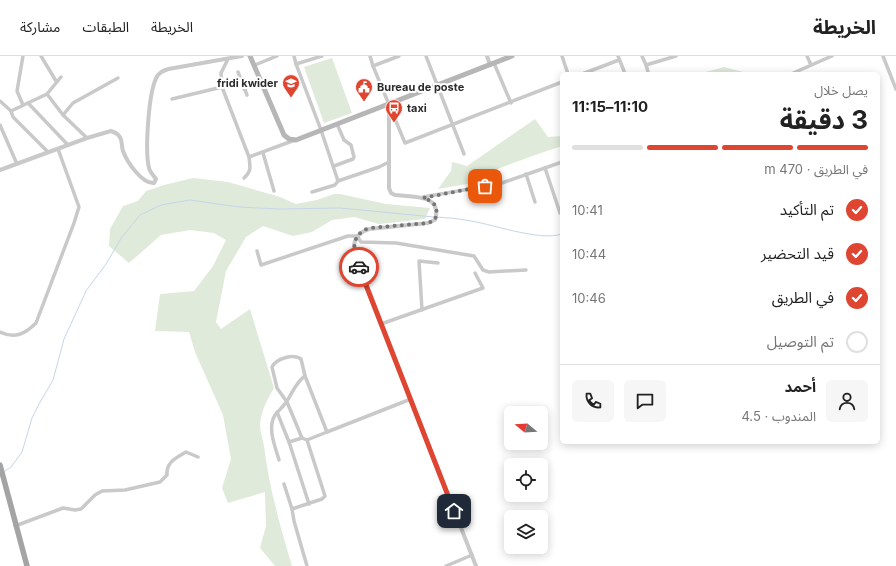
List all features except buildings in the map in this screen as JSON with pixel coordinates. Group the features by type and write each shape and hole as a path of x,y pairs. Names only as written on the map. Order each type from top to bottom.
{"main road":[{"path":"250,56 284,135 289,139 296,140 509,57"},
{"path":"0,466 27,566"}],"street":[{"path":"23,56 16,91 23,105"},
{"path":"41,56 56,81"},
{"path":"0,170 108,131 115,132 118,135 126,159 143,179 150,183 154,183 156,179 149,167 148,159 148,117 150,98 158,74 164,70 242,56"},
{"path":"254,65 277,56"},
{"path":"294,56 334,166 338,181"},
{"path":"296,64 322,56"},
{"path":"370,56 405,143 560,83"},
{"path":"373,66 399,56"},
{"path":"426,56 464,154"},
{"path":"486,56 492,64 511,103"},
{"path":"562,56 567,72"},
{"path":"642,56 648,72"},
{"path":"646,65 676,56"},
{"path":"807,56 811,65"},
{"path":"795,72 832,56"},
{"path":"883,56 896,89"},
{"path":"586,72 618,58 624,71"},
{"path":"228,59 221,73 222,86 249,157 249,174 244,178"},
{"path":"238,72 247,95"},
{"path":"11,111 47,94 56,81 61,77"},
{"path":"63,115 73,103 118,78"},
{"path":"244,89 262,81"},
{"path":"172,99 222,86"},
{"path":"47,94 63,115 88,138"},
{"path":"0,102 11,111 13,117 48,152"},
{"path":"28,103 68,145"},
{"path":"389,104 389,188 391,193 395,195 423,198 432,201 436,206 437,213 435,220 428,223 369,228 361,231 357,236 354,250 355,258 476,566"},
{"path":"334,166 353,159 354,157 351,146 344,140 337,124"},
{"path":"0,125 17,164"},
{"path":"249,157 296,140"},
{"path":"0,332 18,336 36,324 74,223 79,207 58,149"},
{"path":"263,153 274,191"},
{"path":"312,192 335,185 338,181 379,168 389,162"},
{"path":"423,198 499,184 560,163"},
{"path":"545,168 560,213"},
{"path":"526,174 535,202"},
{"path":"257,251 261,265 348,236 357,236"},
{"path":"357,236 361,242 396,243 474,256 482,270 489,272 526,270"},
{"path":"422,310 420,261 438,263"},
{"path":"381,324 483,288 475,273"},
{"path":"302,438 287,402 277,388 272,367 275,362 293,356 299,357 303,363 305,376 327,432"},
{"path":"279,460 272,434 272,422 277,412 287,402 298,382 305,376"},
{"path":"289,442 302,438 307,440 411,399"},
{"path":"277,412 289,442 308,504"},
{"path":"292,509 322,499 325,496 307,440"},
{"path":"15,526 63,508 75,510 81,509 95,495 102,491 125,490 160,482 167,475 166,470 171,461 186,452 198,457"},
{"path":"284,484 307,566"},
{"path":"446,566 472,555"}],"green space":[{"path":"332,58 352,113 324,123 304,67"},
{"path":"724,67 743,72 705,72"},
{"path":"535,119 548,137 560,136 560,147 473,178 473,183 438,189 451,171 452,162 467,166"},
{"path":"193,178 228,182 280,197 296,204 317,200 334,194 340,194 386,204 430,208 425,219 379,224 354,217 332,220 312,232 293,236 263,226 246,237 226,271 216,322 221,329 250,309 274,388 263,410 260,428 272,491 292,566 275,566 260,548 266,526 265,492 228,503 222,488 231,459 223,415 195,352 189,332 155,331 160,294 194,291 213,266 226,240 214,233 190,230 161,235 129,263 109,246 110,229 123,206 138,201 146,191"}],"waterway":[{"path":"5,471 11,467 22,452 32,418 53,380 64,339 86,291 106,264 122,237 140,215 161,205 190,200 239,207 279,209 340,208 434,217"},
{"path":"437,217 475,222 541,236 560,234"}],"way so far":[{"path":"359,267 355,258 354,245 357,236 361,231 369,228 428,223 435,220 437,213 436,206 432,201 423,198 485,186"}],"place":[{"name":"fridi kwider","path":"291,98"},
{"name":"Bureau de poste","path":"364,102"},
{"name":"taxi","path":"394,123"}],"route":[{"path":"359,267 432,451 454,511"}]}
